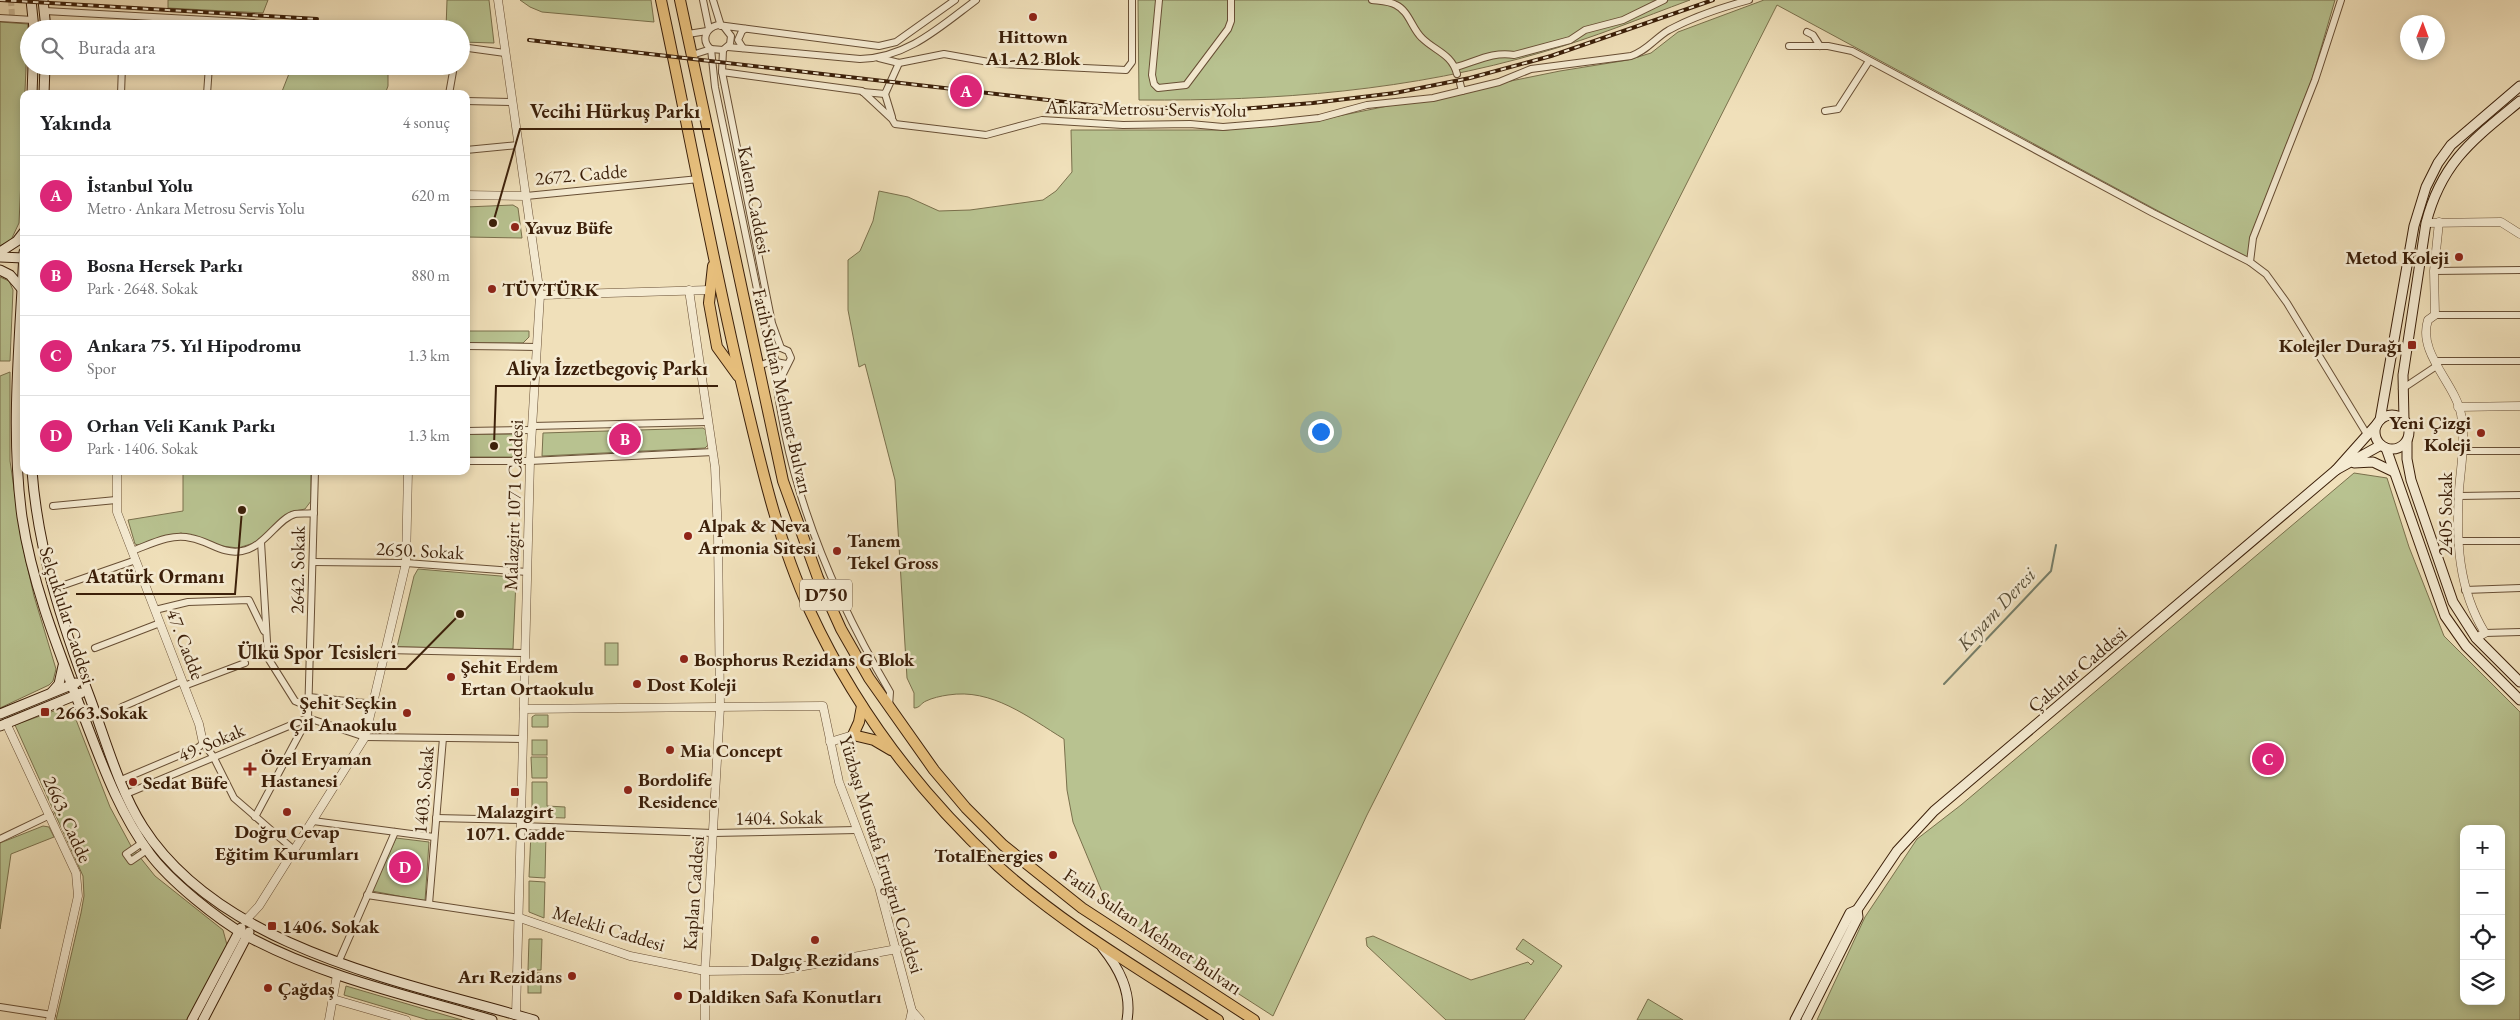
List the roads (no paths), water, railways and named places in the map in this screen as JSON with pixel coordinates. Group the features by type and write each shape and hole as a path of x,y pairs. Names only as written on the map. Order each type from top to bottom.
{"highway":[{"name":"Fatih Sultan Mehmet Bulvarı","path":"661,0 714,255 764,481 809,609 862,706 894,751 964,833 1045,906 1218,1020"},
{"name":"Fatih Sultan Mehmet Bulvarı","path":"680,0 783,481 815,554 841,629 889,708 934,770 966,808 1003,845 1082,908 1254,1020"},
{"path":"714,255 709,303 716,347 741,378"},
{"path":"862,706 860,722 853,735 874,740 894,751"}],"main road":[{"path":"30,0 32,20"},
{"path":"44,0 46,20"},
{"path":"32,90 33,75"},
{"path":"44,90 45,75"},
{"path":"2520,86 2451,146 2438,163 2426,187 2414,226 2376,436 2384,447 2394,472 2436,596 2449,624 2466,646 2520,700"},
{"path":"2519,104 2457,157 2438,188 2426,223 2412,306 2402,389 2404,420 2410,430 2407,440 2407,459 2411,480 2448,592 2462,619 2476,638 2519,679"},
{"path":"0,252 20,237"},
{"path":"0,257 20,258"},
{"path":"0,269 20,269"},
{"path":"0,269 10,275 20,287"},
{"name":"Selçuklular Caddesi","path":"20,334 16,425 22,518 34,571 62,658 110,784 117,801 144,846 172,880 243,933 337,975 492,1020"},
{"path":"2379,422 2391,415 2404,420"},
{"name":"Çakırlar Caddesi","path":"1795,1020 1850,913 1857,910 1897,851 1934,811 2336,470 2379,422"},
{"path":"2384,447 2400,448 2407,440"},
{"name":"Çakırlar Caddesi","path":"2336,470 2384,447"},
{"path":"2351,463 2373,462 2394,472"},
{"name":"Selçuklular Caddesi","path":"32,475 34,500 43,550 57,606 83,680 126,794 143,827 182,874 249,923 338,963 516,1018 534,1020"},
{"path":"50,694 61,680 62,658"},
{"path":"0,714 83,680"},
{"path":"3,725 87,690"},
{"path":"110,784 121,780"},
{"name":"Çakırlar Caddesi","path":"1806,1020 1858,917 1857,910"},
{"path":"192,1020 249,923"},
{"path":"203,1020 243,933"},
{"path":"1097,941 1121,975 1128,1002 1127,1020"}],"street":[{"name":"Malazgirt 1071 Caddesi","path":"498,0 540,296 530,461 516,1018"},
{"path":"703,0 708,30 705,42 711,49"},
{"path":"713,0 722,26 731,36 725,49"},
{"path":"688,34 722,26 804,38 879,46 896,42 955,0"},
{"path":"692,54 711,49 743,48 860,59 879,58 900,52 918,43 976,0"},
{"path":"879,58 899,63 944,54 1000,64 1126,70 1132,62 1132,0"},
{"name":"Ankara Metrosu Servis Yolu","path":"1159,0 1152,75 1154,84 1158,88 1186,86 1228,29 1231,21 1231,0"},
{"path":"1372,0 1395,4 1403,10 1422,38 1443,52 1456,70 1485,56 1514,55 1570,40 1585,30 1623,20 1664,0"},
{"name":"Ankara Metrosu Servis Yolu","path":"892,118 895,124 986,135 1042,120 1123,125 1190,124 1223,127 1318,118 1367,105 1417,100 1462,91 1499,82 1530,69 1631,56 1644,52 1668,31 1706,14 1749,0"},
{"path":"2250,262 2253,238 2315,80 2340,0"},
{"path":"45,11 194,20"},
{"path":"0,18 12,17 21,20"},
{"path":"743,48 738,40 745,29"},
{"path":"1807,32 1813,35 1820,46"},
{"path":"1788,46 1820,46 1852,51 2250,262 2266,274 2287,303 2368,436"},
{"path":"470,48 505,52"},
{"name":"Kalem Caddesi","path":"711,49 716,87 760,305 770,352 775,359 777,386 793,469 815,554 890,692 889,708"},
{"name":"Kalem Caddesi","path":"725,49 722,72 772,323 781,348 788,351 790,355 790,360 786,364"},
{"path":"1824,111 1838,109 1869,61"},
{"path":"892,118 885,94 899,63"},
{"path":"722,72 885,94"},
{"path":"121,90 122,75"},
{"path":"207,90 208,75"},
{"path":"450,90 452,75"},
{"path":"1460,84 1462,91"},
{"path":"862,91 892,118"},
{"path":"470,102 512,102"},
{"path":"470,150 518,145"},
{"name":"2672. Cadde","path":"470,195 526,196 699,179"},
{"name":"2405 Sokak","path":"2439,222 2434,271 2435,315 2428,320 2426,332 2437,363 2461,416 2463,451 2459,496 2459,541 2465,590 2474,615 2485,633"},
{"path":"2426,223 2501,222 2520,234"},
{"path":"2434,271 2520,270"},
{"name":"Kaplan Caddesi","path":"689,290 713,452 718,526 720,707 705,971 705,1020"},
{"path":"540,296 710,290"},
{"path":"2435,315 2520,315"},
{"path":"470,346 537,347"},
{"path":"758,366 775,359 781,348"},
{"path":"775,359 786,364 777,386"},
{"path":"2402,389 2437,363 2520,361"},
{"path":"2458,407 2520,406"},
{"path":"470,432 708,422"},
{"path":"2463,451 2520,451"},
{"path":"470,460 530,461 713,452"},
{"name":"47. Cadde","path":"117,475 117,512 199,724 203,743"},
{"name":"2642. Sokak","path":"308,718 315,475"},
{"path":"249,923 365,737 406,563 408,475"},
{"path":"2459,496 2520,495"},
{"path":"53,506 116,500"},
{"name":"2642. Sokak","path":"132,551 176,537 196,539 222,550 234,552 249,550 262,542 291,516 314,513"},
{"path":"2459,541 2520,541"},
{"path":"262,542 265,635 268,658 295,702 309,706"},
{"path":"64,584 136,560"},
{"name":"2650. Sokak","path":"313,562 406,563 527,572"},
{"path":"2465,590 2520,588"},
{"path":"155,610 188,602 249,600 265,635"},
{"path":"95,648 160,623"},
{"path":"2476,638 2485,633 2520,632"},
{"path":"386,650 524,653"},
{"path":"122,707 183,683 245,663"},
{"path":"309,696 374,704"},
{"name":"Yüzbaşı Mustafa Ertuğrul Caddesi","path":"720,707 823,706 839,782 879,887 897,949 912,1012 910,1020"},
{"path":"524,709 720,707"},
{"path":"256,817 308,718 365,737 523,739"},
{"name":"49. Sokak","path":"126,794 213,756 308,718"},
{"name":"2663. Cadde","path":"3,725 50,815 78,883 78,896 51,1017"},
{"path":"830,742 853,735"},
{"name":"1403. Sokak","path":"428,904 443,738"},
{"path":"203,743 213,756 234,798 294,850"},
{"name":"49. Sokak","path":"121,780 199,747 203,743"},
{"path":"0,839 50,815"},
{"name":"1404. Sokak","path":"436,818 713,834 857,830"},
{"path":"312,821 434,837"},
{"path":"338,963 394,832"},
{"path":"367,895 520,918"},
{"name":"Melekli Caddesi","path":"520,918 630,956 705,971 782,970 897,949"},
{"path":"329,1020 337,975"},
{"path":"333,999 406,1020"},
{"path":"0,1007 51,1017"},
{"path":"912,1012 920,1020"}],"waterway":[{"name":"Kıyam Deresi","path":"1944,684 2051,571 2056,545"}],"tunnel":[{"path":"11,0 12,16"}],"railway":[{"path":"0,0 317,19"},
{"path":"529,40 1108,107 1241,109 1395,93 1470,78 1551,56 1713,0"}],"place":[{"name":"Hittown A1-A2 Blok","path":"1033,17"},
{"name":"İstanbul Yolu","path":"966,91"},
{"name":"Vecihi Hürkuş Parkı","path":"493,223"},
{"name":"Yavuz Büfe","path":"515,227"},
{"name":"Metod Koleji","path":"2459,257"},
{"name":"TÜVTÜRK","path":"492,289"},
{"name":"Kolejler Durağı","path":"2412,345"},
{"name":"Yeni Çizgi Koleji","path":"2481,433"},
{"name":"Bosna Hersek Parkı","path":"625,439"},
{"name":"Aliya İzzetbegoviç Parkı","path":"494,446"},
{"name":"Atatürk Ormanı","path":"242,510"},
{"name":"Alpak & Neva Armonia Sitesi","path":"688,536"},
{"name":"Tanem Tekel Gross","path":"837,551"},
{"name":"Ülkü Spor Tesisleri","path":"460,614"},
{"name":"Bosphorus Rezidans G Blok","path":"684,659"},
{"name":"Şehit Erdem Ertan Ortaokulu","path":"451,677"},
{"name":"Dost Koleji","path":"637,684"},
{"name":"2663.Sokak","path":"45,712"},
{"name":"Şehit Seçkin Çil Anaokulu","path":"407,713"},
{"name":"Mia Concept","path":"670,750"},
{"name":"Ankara 75. Yıl Hipodromu","path":"2268,759"},
{"name":"Özel Eryaman Hastanesi","path":"250,769"},
{"name":"Sedat Büfe","path":"133,782"},
{"name":"Bordolife Residence","path":"628,790"},
{"name":"Malazgirt 1071. Cadde","path":"515,792"},
{"name":"Doğru Cevap Eğitim Kurumları","path":"287,812"},
{"name":"TotalEnergies","path":"1053,855"},
{"name":"Orhan Veli Kanık Parkı","path":"405,867"},
{"name":"1406. Sokak","path":"272,926"},
{"name":"Dalgıç Rezidans","path":"815,940"},
{"name":"Arı Rezidans","path":"572,976"},
{"name":"Çağdaş","path":"268,988"},
{"name":"Daldiken Safa Konutları","path":"678,996"}]}
